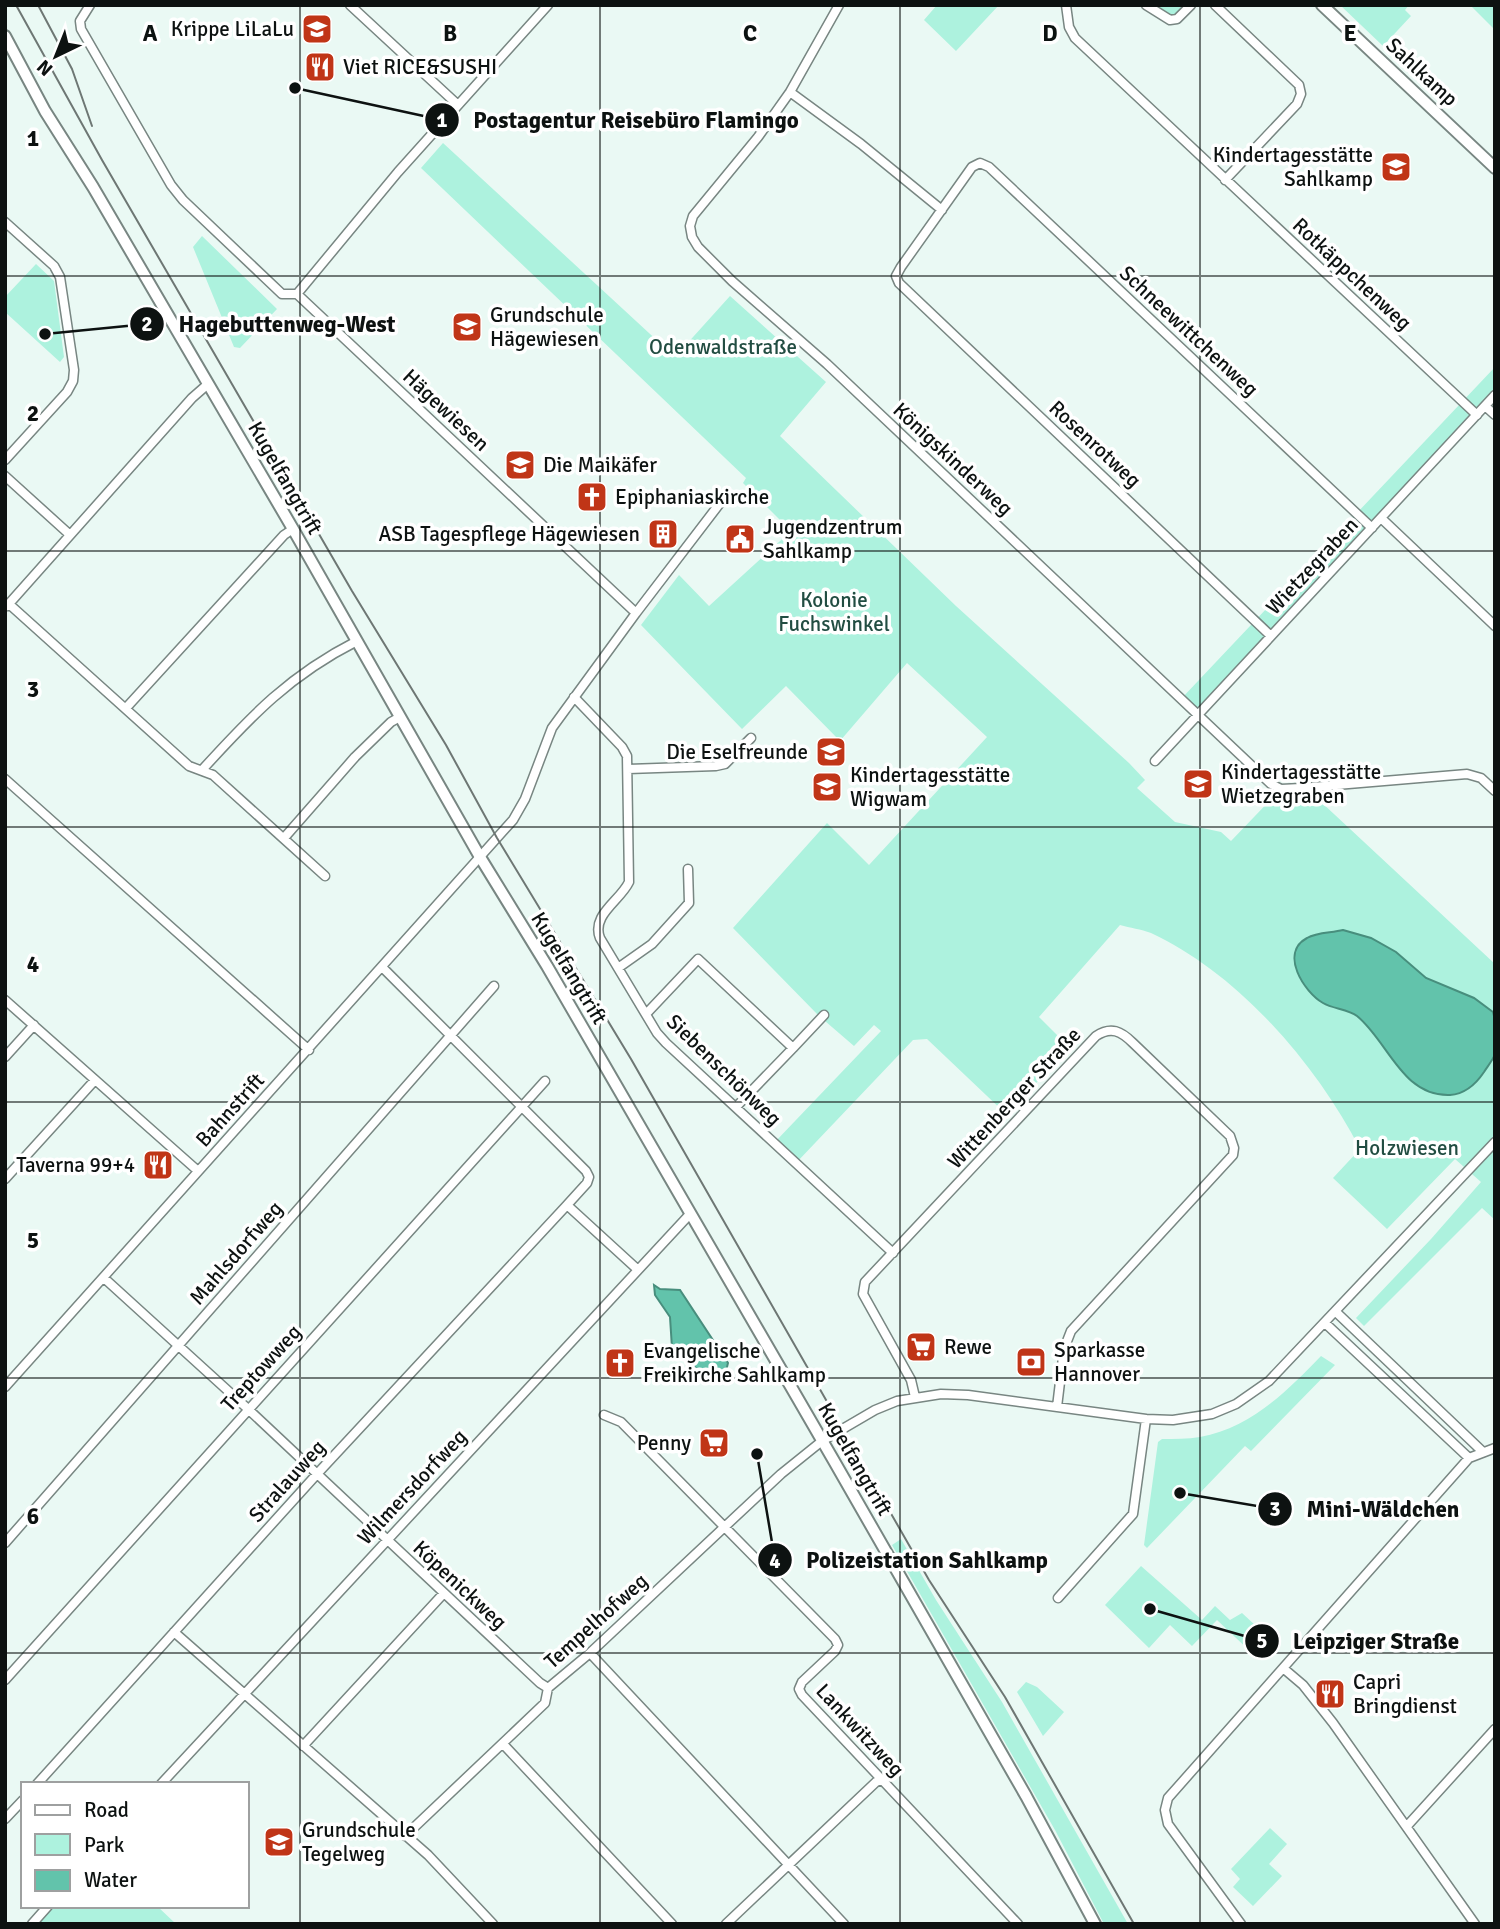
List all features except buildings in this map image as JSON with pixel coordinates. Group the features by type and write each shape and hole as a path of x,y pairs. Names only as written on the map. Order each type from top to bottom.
{"street":[{"name":"Hägewiesen","path":"90,5 80,21 81,29 171,186 183,200 282,294 297,293 636,613"},
{"path":"350,5 458,105"},
{"path":"297,293 458,105 548,5"},
{"path":"839,5 790,92 861,144 942,210"},
{"name":"Rotkäppchenweg","path":"1066,5 1069,27 1075,38 1477,415"},
{"path":"1146,5 1165,19 1174,20 1191,5"},
{"path":"1215,5 1299,85 1301,94 1297,104 1225,180"},
{"name":"Sahlkamp","path":"1322,5 1495,168"},
{"name":"Kugelfangtrift","path":"5,36 34,91 293,529 480,857 547,966 822,1441 1026,1796 1095,1924"},
{"name":"Königskinderweg","path":"790,92 758,137 699,208 690,226 698,247 732,281 827,364 1271,784 1281,789 1467,774 1481,778 1495,792"},
{"name":"Schneewittchenweg","path":"942,210 972,167 980,163 989,167 1372,528"},
{"name":"Rosenrotweg","path":"942,210 896,276 899,283 1271,636"},
{"path":"5,222 54,266 60,277 74,370 73,381 67,392 5,460"},
{"path":"208,384 192,398 7,606 189,766 213,775 325,876"},
{"name":"Wietzegraben","path":"1155,761 1495,395"},
{"path":"1485,406 1495,415"},
{"path":"5,476 69,534"},
{"path":"480,857 519,811 552,728 668,568 727,494"},
{"path":"1381,518 1495,626"},
{"path":"126,708 284,535 293,529"},
{"path":"202,770 272,697 321,660 357,641"},
{"name":"Siebenschönweg","path":"574,697 622,747 627,756 629,882 625,891 599,920 597,929 618,968 666,1043 892,1253"},
{"path":"284,838 355,757 391,722 400,717"},
{"path":"628,769 725,764 751,738"},
{"path":"5,779 309,1050"},
{"name":"Bahnstrift","path":"5,1387 480,857"},
{"path":"618,968 652,944 689,903 688,869"},
{"path":"646,1014 698,959 793,1048"},
{"path":"383,968 521,1107"},
{"name":"Mahlsdorfweg","path":"5,1543 494,986"},
{"path":"5,1000 198,1171"},
{"path":"736,1107 824,1015"},
{"path":"5,1057 34,1025"},
{"name":"Wittenberger Straße","path":"915,1397 911,1380 863,1294 865,1282 1096,1036 1105,1030 1116,1030 1141,1050 1230,1136 1234,1148 1233,1156 1071,1331 1064,1349 1057,1407"},
{"path":"5,1179 95,1080"},
{"name":"Treptowweg","path":"5,1680 545,1081"},
{"name":"Stralauweg","path":"39,1782 317,1474 587,1183 589,1177 521,1107"},
{"path":"822,1441 875,1410 915,1397 941,1394 968,1395 1146,1419 1190,1418 1236,1404 1269,1381 1495,1142"},
{"path":"567,1205 636,1269"},
{"name":"Wilmersdorfweg","path":"163,1782 636,1269 690,1214"},
{"name":"Köpenickweg","path":"104,1278 548,1688"},
{"path":"1336,1312 1483,1452"},
{"path":"1325,1323 1469,1458"},
{"name":"Lankwitzweg","path":"604,1415 621,1422 835,1639 838,1645 835,1651 802,1682 802,1695 1018,1924"},
{"path":"1058,1598 1133,1514 1146,1419"},
{"name":"Tempelhofweg","path":"405,1836 545,1703 548,1688 590,1653 780,1474 822,1441"},
{"path":"1241,1924 1168,1824 1165,1810 1168,1798 1469,1458 1495,1448"},
{"path":"303,1746 444,1593"},
{"path":"174,1632 428,1855 492,1924"},
{"path":"590,1653 844,1924"},
{"path":"1283,1668 1303,1685 1333,1723 1475,1924"},
{"path":"1407,1826 1495,1729"},
{"path":"503,1744 672,1924"},
{"path":"726,1924 876,1782 884,1779"},
{"path":"5,1819 21,1802"},
{"path":"32,1924 46,1908"}],"green space":[{"path":"937,5 999,5 956,51 924,20"},
{"path":"1146,5 1191,5 1177,19"},
{"path":"1340,5 1409,5 1405,10 1411,16 1383,46"},
{"path":"1470,5 1495,5 1495,30"},
{"path":"443,143 675,357 730,296 826,382 780,436 956,606 1129,763 1145,780 1137,788 1175,822 1221,832 1231,841 1281,789 1320,801 1495,964 1495,1220 1482,1208 1364,1326 1356,1318 1481,1182 1455,1159 1387,1229 1333,1178 1360,1149 1321,1085 1272,1024 1215,972 1183,951 1151,933 1120,925 1039,1017 1070,1048 1006,1114 927,1039 913,1040 796,1163 774,1143 881,1031 874,1025 854,1046 818,1015 733,928 827,823 869,865 987,737 907,663 840,741 786,686 742,729 641,625 679,575 709,606 791,531 743,483 746,478 421,168"},
{"path":"202,236 277,309 240,348 234,347 193,247"},
{"path":"36,264 54,281 64,357 60,362 5,312 5,297"},
{"path":"1495,367 1495,395 1198,715 1181,699"},
{"path":"1321,1356 1335,1365 1251,1451 1245,1446 1147,1548 1144,1545 1158,1442 1162,1439 1200,1437 1252,1417 1281,1395"},
{"path":"901,1539 936,1600 1002,1702 1128,1924 1104,1924 1055,1830 892,1545"},
{"path":"1141,1566 1202,1620 1215,1606 1230,1620 1242,1613 1268,1637 1253,1654 1217,1620 1192,1646 1170,1625 1149,1648 1105,1605"},
{"path":"1026,1682 1037,1687 1064,1712 1043,1736 1017,1692"},
{"path":"1270,1828 1287,1844 1269,1864 1282,1876 1253,1906 1233,1887 1240,1879 1231,1869"},
{"path":"51,1908 159,1908 176,1924 37,1924"}],"water":[{"path":"1343,930 1371,938 1396,952 1426,978 1474,998 1493,1012 1495,1054 1473,1084 1460,1093 1450,1095 1433,1093 1420,1087 1397,1066 1357,1016 1323,1003 1302,982 1295,962 1299,945 1315,935"},
{"path":"654,1285 660,1289 680,1290 728,1363 725,1375 718,1379 711,1377 672,1348 670,1317 655,1295"}],"tram line":[{"path":"16,5 102,160 352,591 631,1059 929,1580 1005,1697 1134,1924"},
{"path":"38,5 72,69 92,126"}],"place":[{"name":"Krippe LiLaLu","path":"317,29"},
{"name":"Viet RICE&SUSHI","path":"320,67"},
{"name":"Postagentur Reisebüro Flamingo","path":"295,88"},
{"name":"Kindertagesstätte Sahlkamp","path":"1396,167"},
{"name":"Grundschule Hägewiesen","path":"467,327"},
{"name":"Hagebuttenweg-West","path":"45,334"},
{"name":"Die Maikäfer","path":"520,465"},
{"name":"Epiphaniaskirche","path":"592,497"},
{"name":"ASB Tagespflege Hägewiesen","path":"663,534"},
{"name":"Jugendzentrum Sahlkamp","path":"740,539"},
{"name":"Die Eselfreunde","path":"831,752"},
{"name":"Kindertagesstätte Wietzegraben","path":"1198,784"},
{"name":"Kindertagesstätte Wigwam","path":"827,787"},
{"name":"Taverna 99+4","path":"158,1165"},
{"name":"Rewe","path":"921,1347"},
{"name":"Sparkasse Hannover","path":"1031,1362"},
{"name":"Evangelische Freikirche Sahlkamp","path":"620,1363"},
{"name":"Penny","path":"714,1443"},
{"name":"Polizeistation Sahlkamp","path":"757,1454"},
{"name":"Mini-Wäldchen","path":"1180,1493"},
{"name":"Leipziger Straße","path":"1150,1609"},
{"name":"Capri Bringdienst","path":"1330,1694"},
{"name":"Grundschule Tegelweg","path":"279,1842"}],"park label":[{"name":"Odenwaldstraße","path":"723,347"},
{"name":"Kolonie Fuchswinkel","path":"834,612"},
{"name":"Holzwiesen","path":"1407,1148"}]}
